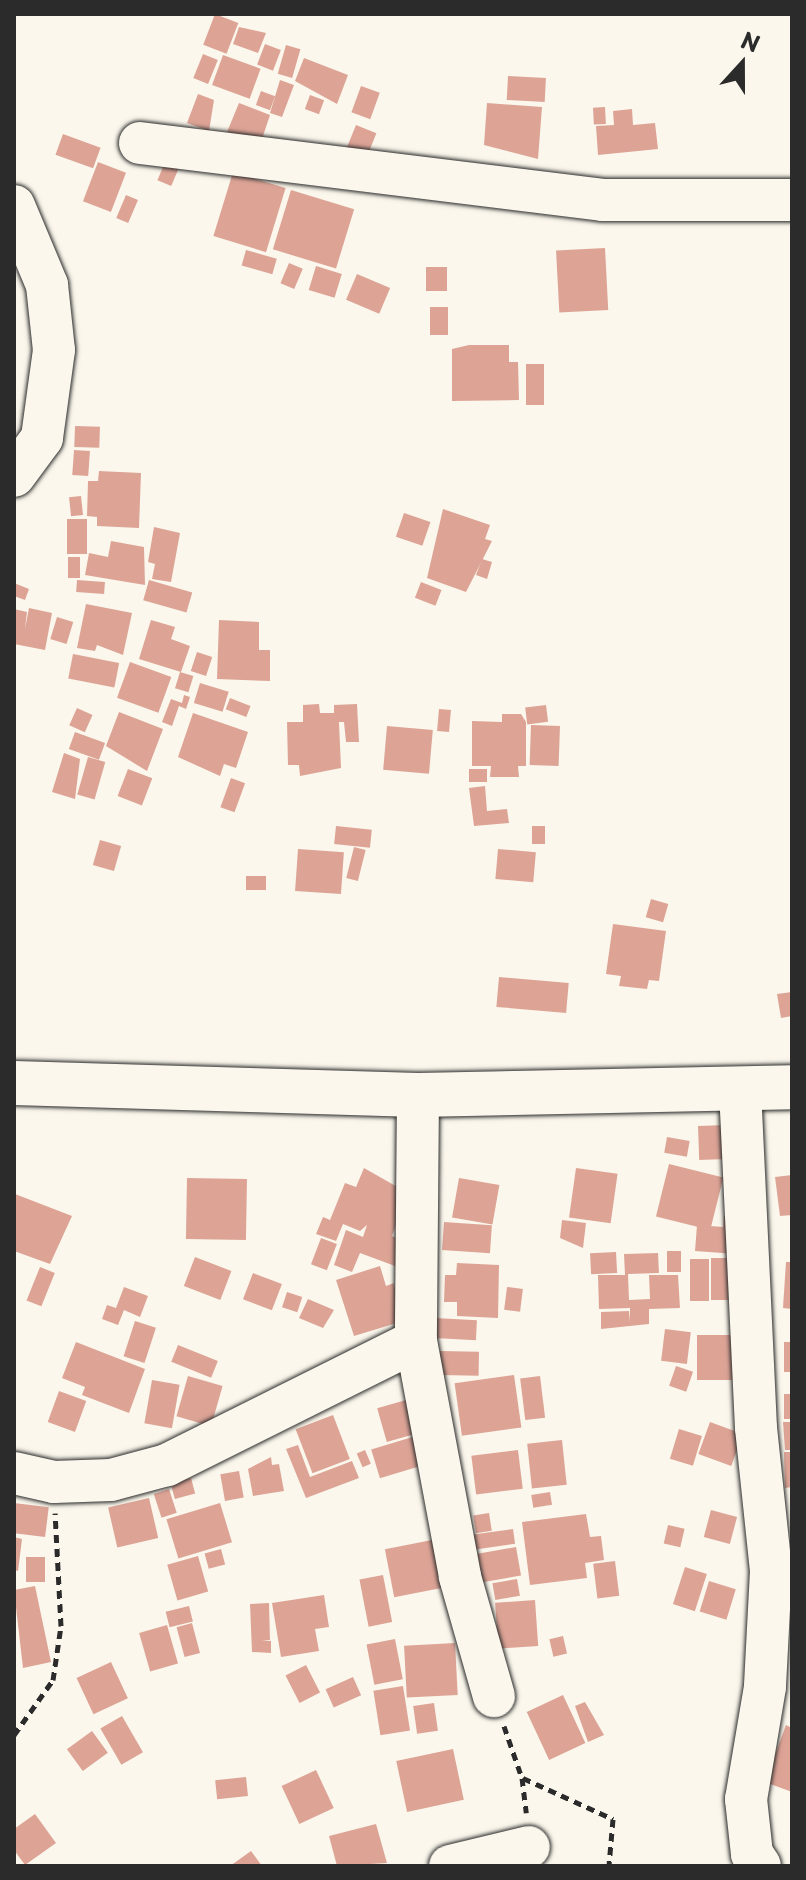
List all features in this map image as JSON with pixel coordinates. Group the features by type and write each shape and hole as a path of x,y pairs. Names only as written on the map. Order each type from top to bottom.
{"highway":[{"path":"14,1083 418,1095 792,1087"}],"street":[{"path":"140,143 603,200 792,200"},
{"path":"14,206 47,285 54,350 42,438 14,476"},
{"path":"740,1089 756,1428 771,1571 765,1687 746,1799 752,1854 760,1866"},
{"path":"418,1095 416,1341 460,1577 494,1696"},
{"path":"34,1478 111,1480 167,1465 416,1341"},
{"path":"450,1866 529,1847"}],"path":[{"path":"14,1735 53,1680 61,1626 34,1478"},
{"path":"494,1696 522,1778 529,1847"},
{"path":"522,1778 613,1819 609,1866"}],"building":[{"path":"215,14 238,23 227,54 203,45"},
{"path":"239,27 266,33 258,53 233,44"},
{"path":"265,44 281,50 273,71 257,65"},
{"path":"286,45 300,49 292,78 278,74"},
{"path":"203,54 218,60 208,84 193,78"},
{"path":"223,55 261,69 250,99 212,85"},
{"path":"304,58 348,75 337,104 295,81"},
{"path":"508,76 546,78 545,102 507,100"},
{"path":"280,80 294,85 282,117 270,113"},
{"path":"361,86 380,93 370,119 351,112"},
{"path":"261,91 275,96 270,110 256,105"},
{"path":"198,94 214,100 209,131 187,123"},
{"path":"310,95 324,100 319,114 305,109"},
{"path":"239,103 270,115 262,139 227,132"},
{"path":"487,103 542,107 538,159 484,145"},
{"path":"605,107 606,124 594,125 593,108"},
{"path":"632,109 633,125 655,123 658,149 598,155 596,126 614,125 613,111"},
{"path":"356,125 376,133 365,161 345,153"},
{"path":"63,134 101,148 93,168 55,155"},
{"path":"166,160 180,166 171,186 157,180"},
{"path":"98,162 126,173 111,212 83,201"},
{"path":"233,172 286,188 266,252 213,236"},
{"path":"291,190 354,209 336,269 273,249"},
{"path":"126,195 138,200 128,223 116,218"},
{"path":"605,248 608,310 559,312 556,251"},
{"path":"246,250 277,259 272,274 242,265"},
{"path":"289,263 303,269 294,289 280,283"},
{"path":"316,266 342,274 335,298 309,290"},
{"path":"426,267 447,267 447,291 426,291"},
{"path":"357,274 390,288 379,314 346,300"},
{"path":"430,307 448,307 448,335 430,335"},
{"path":"469,345 509,345 509,362 518,362 519,400 452,401 452,349"},
{"path":"526,364 544,364 544,405 526,405"},
{"path":"75,426 100,427 99,448 74,447"},
{"path":"74,450 90,451 88,476 72,475"},
{"path":"99,471 141,473 139,528 97,526 97,517 87,516 88,481 98,481"},
{"path":"81,496 83,515 71,516 69,497"},
{"path":"443,509 490,525 485,539 492,541 466,592 427,578"},
{"path":"404,513 430,522 422,546 396,537"},
{"path":"67,519 87,519 87,554 67,554"},
{"path":"154,527 180,533 171,582 152,579 155,564 148,562"},
{"path":"111,541 144,547 145,585 85,575 89,553 108,557"},
{"path":"68,557 80,557 80,578 68,578"},
{"path":"482,559 492,562 487,579 476,575"},
{"path":"77,580 105,582 104,594 76,592"},
{"path":"149,580 192,592 186,613 143,600"},
{"path":"421,582 442,590 435,606 415,598"},
{"path":"14,583 29,589 25,600 14,596"},
{"path":"86,604 132,613 123,655 97,645 95,651 77,648"},
{"path":"29,608 52,613 45,650 14,644 14,609 27,612 25,629"},
{"path":"57,617 73,622 67,644 50,639"},
{"path":"151,620 175,627 171,639 190,646 181,672 139,659"},
{"path":"219,620 259,622 259,650 270,650 270,681 217,679"},
{"path":"197,652 212,657 206,676 191,671"},
{"path":"73,654 119,663 114,688 68,679"},
{"path":"130,662 171,677 158,713 117,698"},
{"path":"180,672 193,676 188,692 175,688"},
{"path":"200,683 229,692 223,712 194,703"},
{"path":"184,695 190,697 186,709 179,706 172,726 162,722 171,699 182,703"},
{"path":"230,698 251,706 246,717 226,709"},
{"path":"319,704 320,713 334,713 334,705 357,704 359,742 346,742 344,722 339,722 341,768 300,776 299,765 288,765 287,722 303,722 303,705"},
{"path":"546,705 548,722 527,724 525,708"},
{"path":"77,708 93,715 85,732 69,725"},
{"path":"439,709 451,710 449,732 437,731"},
{"path":"119,712 163,729 147,771 106,746"},
{"path":"193,713 248,732 236,768 224,764 220,776 178,757"},
{"path":"502,714 521,714 526,722 526,766 518,766 519,777 490,777 491,766 472,766 472,721 502,722"},
{"path":"531,725 560,726 559,766 530,765"},
{"path":"387,726 433,730 429,774 383,770"},
{"path":"75,732 105,743 99,760 69,749"},
{"path":"64,753 80,759 75,799 52,792"},
{"path":"88,757 105,762 95,799 77,794"},
{"path":"128,769 152,778 142,805 118,796"},
{"path":"469,769 487,769 487,782 469,782"},
{"path":"231,778 245,783 234,812 220,807"},
{"path":"485,786 487,811 507,809 509,823 474,826 469,788"},
{"path":"336,826 372,830 370,848 334,844"},
{"path":"532,826 545,826 545,844 532,844"},
{"path":"100,840 121,846 114,871 93,865"},
{"path":"354,847 366,850 358,881 346,878"},
{"path":"298,849 344,852 341,894 295,891"},
{"path":"498,849 536,852 533,882 495,879"},
{"path":"246,876 266,876 266,890 246,890"},
{"path":"651,899 668,904 663,922 646,917"},
{"path":"613,924 666,931 659,981 649,980 647,989 619,986 621,976 606,974"},
{"path":"499,977 569,983 566,1013 496,1007"},
{"path":"792,992 792,1016 781,1018 777,994"},
{"path":"726,1125 727,1159 699,1160 698,1126"},
{"path":"667,1137 690,1141 687,1157 664,1153"},
{"path":"669,1164 723,1178 710,1230 656,1216"},
{"path":"364,1168 408,1193 392,1236 404,1241 395,1266 360,1253 352,1272 334,1265 346,1230 363,1237 367,1225 360,1231 343,1224 336,1241 316,1234 323,1217 330,1220 345,1183 356,1187"},
{"path":"576,1168 618,1174 611,1223 569,1218"},
{"path":"792,1175 792,1215 780,1216 775,1177"},
{"path":"187,1178 247,1179 246,1240 186,1239"},
{"path":"459,1178 499,1185 492,1225 452,1217"},
{"path":"15,1194 72,1216 50,1264 14,1251"},
{"path":"724,1216 739,1218 736,1254 695,1251 697,1225 723,1227"},
{"path":"562,1220 586,1223 583,1248 560,1238"},
{"path":"444,1222 492,1225 490,1253 442,1250"},
{"path":"321,1238 337,1244 327,1270 311,1264"},
{"path":"667,1251 681,1251 681,1272 667,1272"},
{"path":"616,1252 617,1273 591,1274 590,1253"},
{"path":"658,1253 659,1273 628,1274 629,1300 650,1299 649,1275 678,1275 680,1308 649,1309 649,1324 601,1329 601,1312 629,1311 630,1322 630,1308 599,1309 598,1275 625,1275 624,1254"},
{"path":"195,1257 231,1271 220,1300 184,1286"},
{"path":"711,1258 730,1258 730,1300 711,1300"},
{"path":"690,1259 709,1259 709,1301 690,1301"},
{"path":"786,1262 792,1262 792,1309 783,1308"},
{"path":"457,1263 499,1265 498,1318 457,1316 457,1302 444,1302 445,1275 456,1275"},
{"path":"380,1266 386,1286 394,1283 400,1322 354,1336 336,1280"},
{"path":"40,1267 55,1273 41,1306 27,1300"},
{"path":"253,1273 282,1284 272,1310 243,1299"},
{"path":"124,1287 148,1296 140,1317 124,1310 118,1325 102,1319 107,1305 116,1308"},
{"path":"507,1287 523,1289 520,1312 504,1310"},
{"path":"287,1292 302,1297 297,1312 282,1307"},
{"path":"308,1299 334,1310 323,1328 299,1318"},
{"path":"435,1318 477,1320 476,1340 434,1338"},
{"path":"135,1321 156,1328 144,1363 124,1356"},
{"path":"665,1329 691,1332 687,1364 661,1361"},
{"path":"697,1335 739,1335 739,1380 697,1380"},
{"path":"76,1342 145,1369 129,1413 82,1395 85,1387 62,1378"},
{"path":"784,1342 792,1342 792,1372 784,1372"},
{"path":"178,1345 218,1361 211,1378 171,1362"},
{"path":"440,1351 479,1352 479,1376 440,1375"},
{"path":"676,1366 693,1372 686,1392 669,1386"},
{"path":"514,1375 521,1427 462,1436 455,1383"},
{"path":"188,1376 223,1386 211,1426 176,1416"},
{"path":"540,1376 545,1418 525,1420 520,1378"},
{"path":"152,1380 180,1385 172,1428 144,1423"},
{"path":"59,1391 86,1401 75,1432 48,1422"},
{"path":"784,1394 792,1394 792,1419 784,1419"},
{"path":"406,1400 416,1434 387,1442 377,1408"},
{"path":"333,1415 350,1459 313,1473 296,1429"},
{"path":"710,1422 743,1434 731,1466 698,1454"},
{"path":"783,1422 792,1422 792,1450 785,1450"},
{"path":"679,1429 702,1436 693,1466 670,1459"},
{"path":"419,1435 428,1464 380,1478 371,1450"},
{"path":"562,1440 567,1485 532,1488 527,1444"},
{"path":"298,1445 310,1477 352,1461 359,1478 306,1498 286,1449"},
{"path":"365,1450 371,1464 363,1467 357,1454"},
{"path":"518,1450 523,1489 476,1494 471,1456"},
{"path":"784,1452 792,1452 792,1487 785,1488"},
{"path":"271,1457 272,1465 279,1464 284,1491 253,1496 248,1469"},
{"path":"239,1471 244,1498 225,1501 220,1474"},
{"path":"191,1478 195,1493 175,1499 171,1483"},
{"path":"169,1489 177,1513 162,1518 154,1494"},
{"path":"550,1492 552,1505 533,1508 531,1495"},
{"path":"149,1498 158,1538 117,1547 108,1507"},
{"path":"14,1503 49,1507 45,1537 14,1533"},
{"path":"220,1503 232,1542 178,1559 166,1519"},
{"path":"711,1510 737,1517 730,1544 704,1537"},
{"path":"489,1513 492,1531 476,1533 473,1516"},
{"path":"586,1514 590,1537 601,1536 604,1560 585,1563 587,1578 530,1585 522,1522"},
{"path":"668,1525 685,1529 680,1547 664,1544"},
{"path":"513,1529 515,1544 475,1549 473,1535"},
{"path":"14,1537 22,1539 18,1571 14,1570"},
{"path":"432,1540 441,1588 394,1597 385,1549"},
{"path":"516,1547 521,1576 483,1582 478,1554"},
{"path":"221,1549 225,1564 209,1569 205,1553"},
{"path":"198,1556 208,1592 177,1600 167,1565"},
{"path":"26,1557 45,1557 45,1582 26,1582"},
{"path":"615,1561 619,1596 597,1598 593,1564"},
{"path":"685,1567 707,1574 695,1611 673,1604"},
{"path":"383,1575 392,1622 369,1627 359,1580"},
{"path":"517,1579 520,1596 495,1600 492,1583"},
{"path":"709,1581 736,1589 726,1620 700,1612"},
{"path":"35,1586 51,1662 23,1668 14,1590"},
{"path":"324,1595 329,1627 315,1629 319,1651 281,1657 272,1603"},
{"path":"535,1600 538,1646 498,1649 495,1603"},
{"path":"269,1603 270,1640 262,1641 271,1641 271,1653 252,1652 250,1604"},
{"path":"189,1606 193,1622 170,1627 166,1612"},
{"path":"192,1623 200,1653 185,1657 177,1627"},
{"path":"167,1625 178,1663 150,1671 139,1633"},
{"path":"563,1636 567,1654 553,1657 549,1639"},
{"path":"395,1639 403,1679 374,1685 367,1645"},
{"path":"455,1643 458,1695 407,1698 404,1646"},
{"path":"111,1662 128,1698 93,1714 77,1678"},
{"path":"306,1665 320,1693 300,1703 286,1675"},
{"path":"353,1677 361,1695 334,1707 326,1689"},
{"path":"403,1686 410,1730 380,1735 373,1691"},
{"path":"563,1695 585,1743 549,1760 527,1712"},
{"path":"585,1702 604,1735 588,1742 575,1706"},
{"path":"434,1703 438,1731 417,1734 413,1706"},
{"path":"122,1716 143,1752 121,1765 100,1728"},
{"path":"786,1725 792,1728 792,1792 765,1782"},
{"path":"92,1731 108,1753 83,1771 67,1749"},
{"path":"453,1749 464,1800 407,1812 396,1761"},
{"path":"316,1770 334,1808 299,1824 282,1786"},
{"path":"246,1777 248,1796 217,1799 215,1780"},
{"path":"35,1814 56,1843 25,1865 14,1850 14,1829"},
{"path":"376,1824 387,1863 337,1866 329,1836"},
{"path":"251,1851 262,1866 230,1866"}]}
